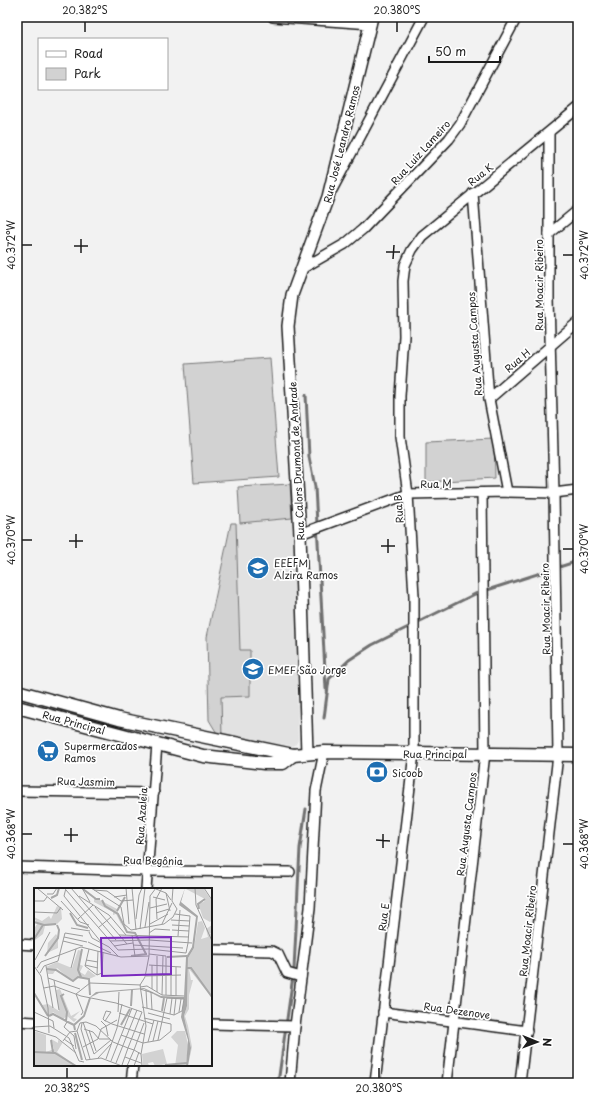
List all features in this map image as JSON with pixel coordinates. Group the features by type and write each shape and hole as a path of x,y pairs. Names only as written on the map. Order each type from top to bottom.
{"main road":[{"name":"Rua Principal","path":"17,691 118,719 293,755 315,752 578,754"},
{"name":"Rua Principal","path":"17,707 203,756 264,763 283,762 293,755"}],"street":[{"path":"273,17 372,21"},
{"path":"328,197 424,17"},
{"name":"Rua Luiz Lameiro","path":"303,268 345,244 363,230 448,139 460,124 517,17"},
{"name":"Rua José Leandro Ramos","path":"303,268 328,197 372,21"},
{"name":"Rua K","path":"405,265 412,250 422,236 578,108"},
{"name":"Rua Moacir Ribeiro","path":"520,1083 558,755 550,346 549,133"},
{"name":"Rua Augusta Campos","path":"473,193 489,399 507,492"},
{"path":"549,234 578,210"},
{"name":"Rua B","path":"405,265 403,281 404,336 400,396 400,437 408,494 414,596 414,753"},
{"name":"Rua Calors Drumond de Andrade","path":"303,268 292,295 288,326 315,752"},
{"name":"Rua H","path":"489,399 578,322"},
{"name":"Rua M","path":"300,534 408,494 482,494 507,492 554,493 578,490"},
{"name":"Rua Augusta Campos","path":"447,1083 485,753 482,494"},
{"name":"Rua Azaleia","path":"146,888 154,793 156,744"},
{"path":"290,1083 289,1026 310,908 316,791 315,752"},
{"name":"Rua E","path":"375,1083 414,753"},
{"name":"Rua Jasmim","path":"17,791 154,793"},
{"name":"Rua Begônia","path":"17,867 148,871 290,872"},
{"path":"17,944 34,945"},
{"path":"212,950 272,951 278,954 285,971 297,976"},
{"name":"Rua Dezenove","path":"383,1012 454,1020 527,1031"},
{"path":"17,1021 34,1022"},
{"path":"212,1024 289,1026"},
{"path":"131,1083 133,1066"}],"shaded area":[{"path":"290,484 296,592 298,740 296,744 292,746 222,737 209,720 207,637 231,523 240,523 238,487"}],"green space":[{"path":"270,358 279,477 194,483 185,364"},
{"path":"494,439 495,478 426,482 426,442"},
{"path":"290,484 292,518 240,523 238,487"},
{"path":"231,523 236,523 240,650 250,650 250,696 221,697 222,737 218,735 209,720 207,637"}],"waterway":[{"path":"306,395 309,457 315,487 326,689"},
{"path":"324,718 329,679 349,660 372,645 475,594 578,561"},
{"path":"278,1083 294,969 300,848 306,809"}],"place":[{"name":"EEEFM Alzira Ramos","path":"258,568"},
{"name":"EMEF São Jorge","path":"253,669"},
{"name":"Supermercados Ramos","path":"48,751"},
{"name":"Sicoob","path":"377,772"}]}
